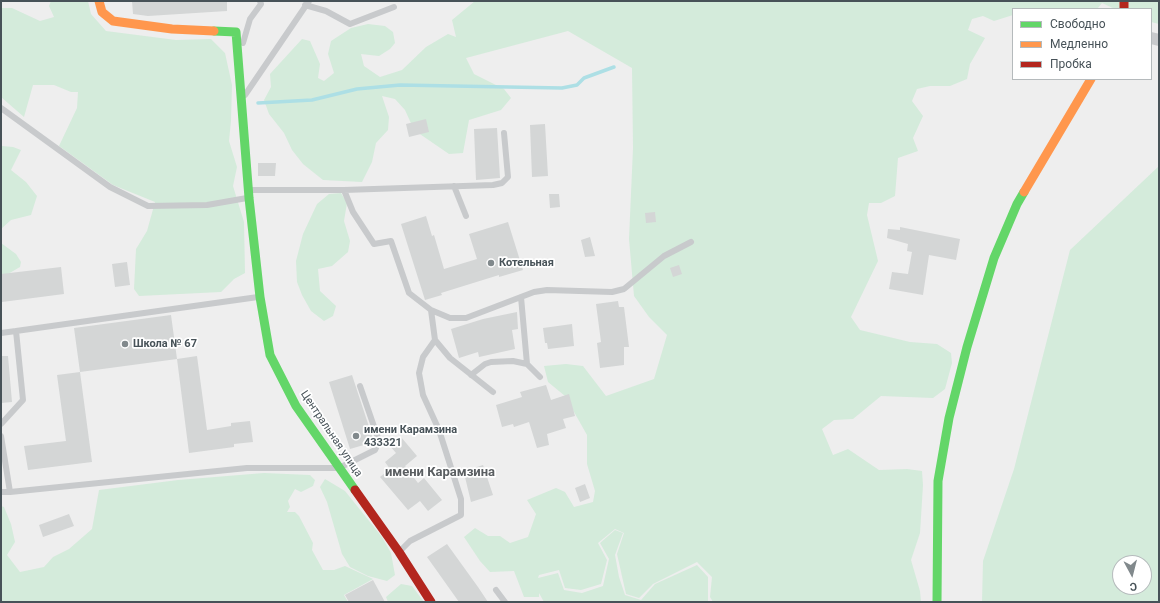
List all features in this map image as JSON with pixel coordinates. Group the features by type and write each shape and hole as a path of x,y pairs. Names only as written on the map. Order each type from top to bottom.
{"street":[{"name":"Центральная улица","path":"99,1 102,12 113,21 172,28 236,32 239,58 240,102 249,194 260,297 270,355 296,406 399,552 431,602"},
{"path":"937,602 938,481 949,418 967,347 994,258 1017,204 1090,80"}],"lane":[{"path":"239,58 250,19 261,4 260,1"},
{"path":"240,102 306,2 326,10 350,24 394,7"},
{"path":"1,108 110,188 148,206 206,205 249,194 493,185 502,183 508,177 504,133"},
{"path":"454,186 466,216"},
{"path":"344,190 353,212 374,244 391,241 409,293 431,310 450,318 466,318 534,292 547,290 612,292 624,289 664,256 691,242"},
{"path":"1,333 260,297"},
{"path":"520,297 527,364"},
{"path":"431,310 435,340 450,358 493,392"},
{"path":"1,424 23,400 16,331"},
{"path":"399,552 410,541 461,515 461,499 439,430 423,395 419,373 424,357 435,340"},
{"path":"471,374 485,364 491,362 508,361 527,364 540,377"},
{"path":"1,492 247,468 340,468 375,450 379,441 360,386"},
{"path":"1,436 10,492"},
{"path":"496,590 505,602"}],"green space":[{"path":"51,1 88,1 91,14 106,31 176,40 211,39 225,53 232,85 229,141 237,167 233,186 244,222 245,273 234,279 221,292 139,296 134,289 136,249 147,231 155,202 113,185 59,146 77,108 78,92 71,92 54,85 33,85 24,117 1,97 1,8 12,8 40,21 54,17 49,6"},
{"path":"475,1 1159,1 1159,24 1152,22 1152,8 1113,8 1102,3 1098,8 1012,8 1012,15 994,21 983,16 972,19 968,30 985,38 970,64 967,79 950,86 930,86 917,89 912,101 923,116 913,138 918,151 898,158 895,196 881,203 869,203 867,215 878,261 851,317 860,330 910,342 937,344 951,353 952,363 945,389 933,398 881,396 853,419 834,420 822,429 833,455 848,449 879,470 907,469 922,471 923,485 920,533 911,560 920,591 921,602 713,602 710,597 712,577 697,562 653,584 639,598 626,594 617,554 624,533 615,529 598,543 607,560 601,584 581,590 565,588 559,570 539,575 538,578 558,573 564,590 582,593 603,586 609,559 600,543 615,530 623,533 615,555 619,577 625,595 641,600 655,584 697,565 708,577 708,602 544,602 539,593 539,597 524,597 514,571 490,572 480,561 464,537 475,528 488,536 500,536 510,543 528,537 536,514 527,500 556,488 565,492 574,507 593,502 595,491 587,464 587,435 565,396 548,382 544,366 566,364 583,366 606,396 654,379 667,335 649,317 634,296 629,239 633,148 632,68 568,31 466,58 474,74 504,89 511,98 501,110 469,120 463,153 449,154 414,130 405,110 395,99 382,96 389,117 388,130 376,143 372,162 362,182 323,180 303,164 292,150 284,133 269,114 264,100 271,87 270,74 302,39 310,41 320,64 318,78 324,81 334,73 328,54 331,41 351,28 368,24 385,26 393,32 395,43 390,49 379,56 361,54 364,66 380,77 402,70 426,47 448,34 456,37 452,20"},
{"path":"1,145 21,150 11,170 26,182 37,196 31,215 11,220 1,229"},
{"path":"1159,166 1159,602 982,602 983,561 1014,469 1070,250"},
{"path":"341,193 347,203 344,221 350,241 348,252 332,266 318,269 320,291 336,306 333,316 324,321 311,311 302,295 297,282 296,261 303,234 317,204 329,194"},
{"path":"1,243 16,254 21,262 20,267 1,278"},
{"path":"264,473 310,475 315,480 313,486 301,492 295,489 288,501 290,507 287,512 295,512 299,516 313,543 312,550 323,570 334,570 345,566 373,579 344,595 348,602 1,602 1,506 4,507 11,524 15,542 7,555 20,572 44,567 53,557 69,549 92,529 99,490 178,480"},
{"path":"325,479 345,491 382,537 391,553 395,575 387,581 368,576 350,567 342,554 327,502 320,487"},
{"path":"401,584 412,586 424,602 388,602 386,597"}],"building":[{"path":"132,1 227,1 227,11 148,16 133,14"},
{"path":"426,119 429,132 409,137 406,124"},
{"path":"545,124 548,176 532,177 530,125"},
{"path":"497,128 500,178 476,180 474,129"},
{"path":"258,163 276,163 275,176 258,176"},
{"path":"549,194 559,194 560,207 550,208"},
{"path":"655,212 656,222 646,223 645,213"},
{"name":"Котельная","path":"426,216 432,236 434,235 444,269 477,259 469,234 508,222 523,270 499,277 499,275 441,293 442,295 425,300 401,224"},
{"path":"900,227 960,239 956,260 929,255 923,295 889,289 892,272 908,274 912,252 907,251 908,244 887,238 888,229 900,230"},
{"path":"590,237 595,256 585,257 581,240"},
{"path":"127,262 130,285 115,287 112,264"},
{"path":"679,265 682,274 673,277 670,268"},
{"path":"61,267 64,294 2,302 1,274"},
{"path":"618,301 619,307 624,307 629,347 624,347 624,365 600,368 597,343 601,342 596,304"},
{"path":"517,312 518,329 512,330 515,349 479,357 478,352 459,358 451,329 483,319"},
{"name":"Школа № 67","path":"171,315 177,359 80,372 74,328"},
{"path":"572,324 574,346 548,349 547,343 545,343 543,328"},
{"path":"1,356 8,356 12,402 1,403"},
{"path":"197,356 207,430 231,426 231,423 250,421 253,442 234,444 234,447 189,453 177,359"},
{"path":"80,372 92,462 28,470 24,446 66,441 57,375"},
{"path":"352,375 374,442 350,449 329,382"},
{"path":"546,385 551,400 569,394 575,416 563,419 566,428 547,434 549,445 537,448 529,422 514,427 513,424 502,427 496,405 522,397 520,392"},
{"path":"401,437 417,456 405,466 418,483 424,478 442,500 428,511 420,501 408,510 380,477 390,469 385,462 396,453 390,446"},
{"path":"483,465 493,495 471,502 465,477 473,472 471,469"},
{"path":"585,484 590,498 580,502 575,488"},
{"path":"69,514 74,526 43,537 39,525"},
{"path":"447,544 488,602 459,602 427,557"},
{"path":"373,580 385,602 349,602 345,595"}],"waterway":[{"path":"258,103 312,100 357,89 400,85 562,88 577,85 584,78 614,67"}],"traffic: fast":[{"path":"214,31 236,32 249,198 260,297 270,355 296,406 355,490"},
{"path":"937,602 938,481 949,418 967,347 994,258 1017,204 1024,192"}],"traffic: slow":[{"path":"99,1 102,12 113,21 172,29 214,31"},
{"path":"1024,192 1090,80"}],"traffic: jam":[{"path":"1124,1 1124,8"},
{"path":"355,490 399,552 431,602"}],"place":[{"name":"Котельная","path":"491,263"},
{"name":"Школа № 67","path":"125,344"},
{"name":"имени Карамзина 433321","path":"356,436"}],"district":[{"name":"имени Карамзина","path":"440,473"}]}
